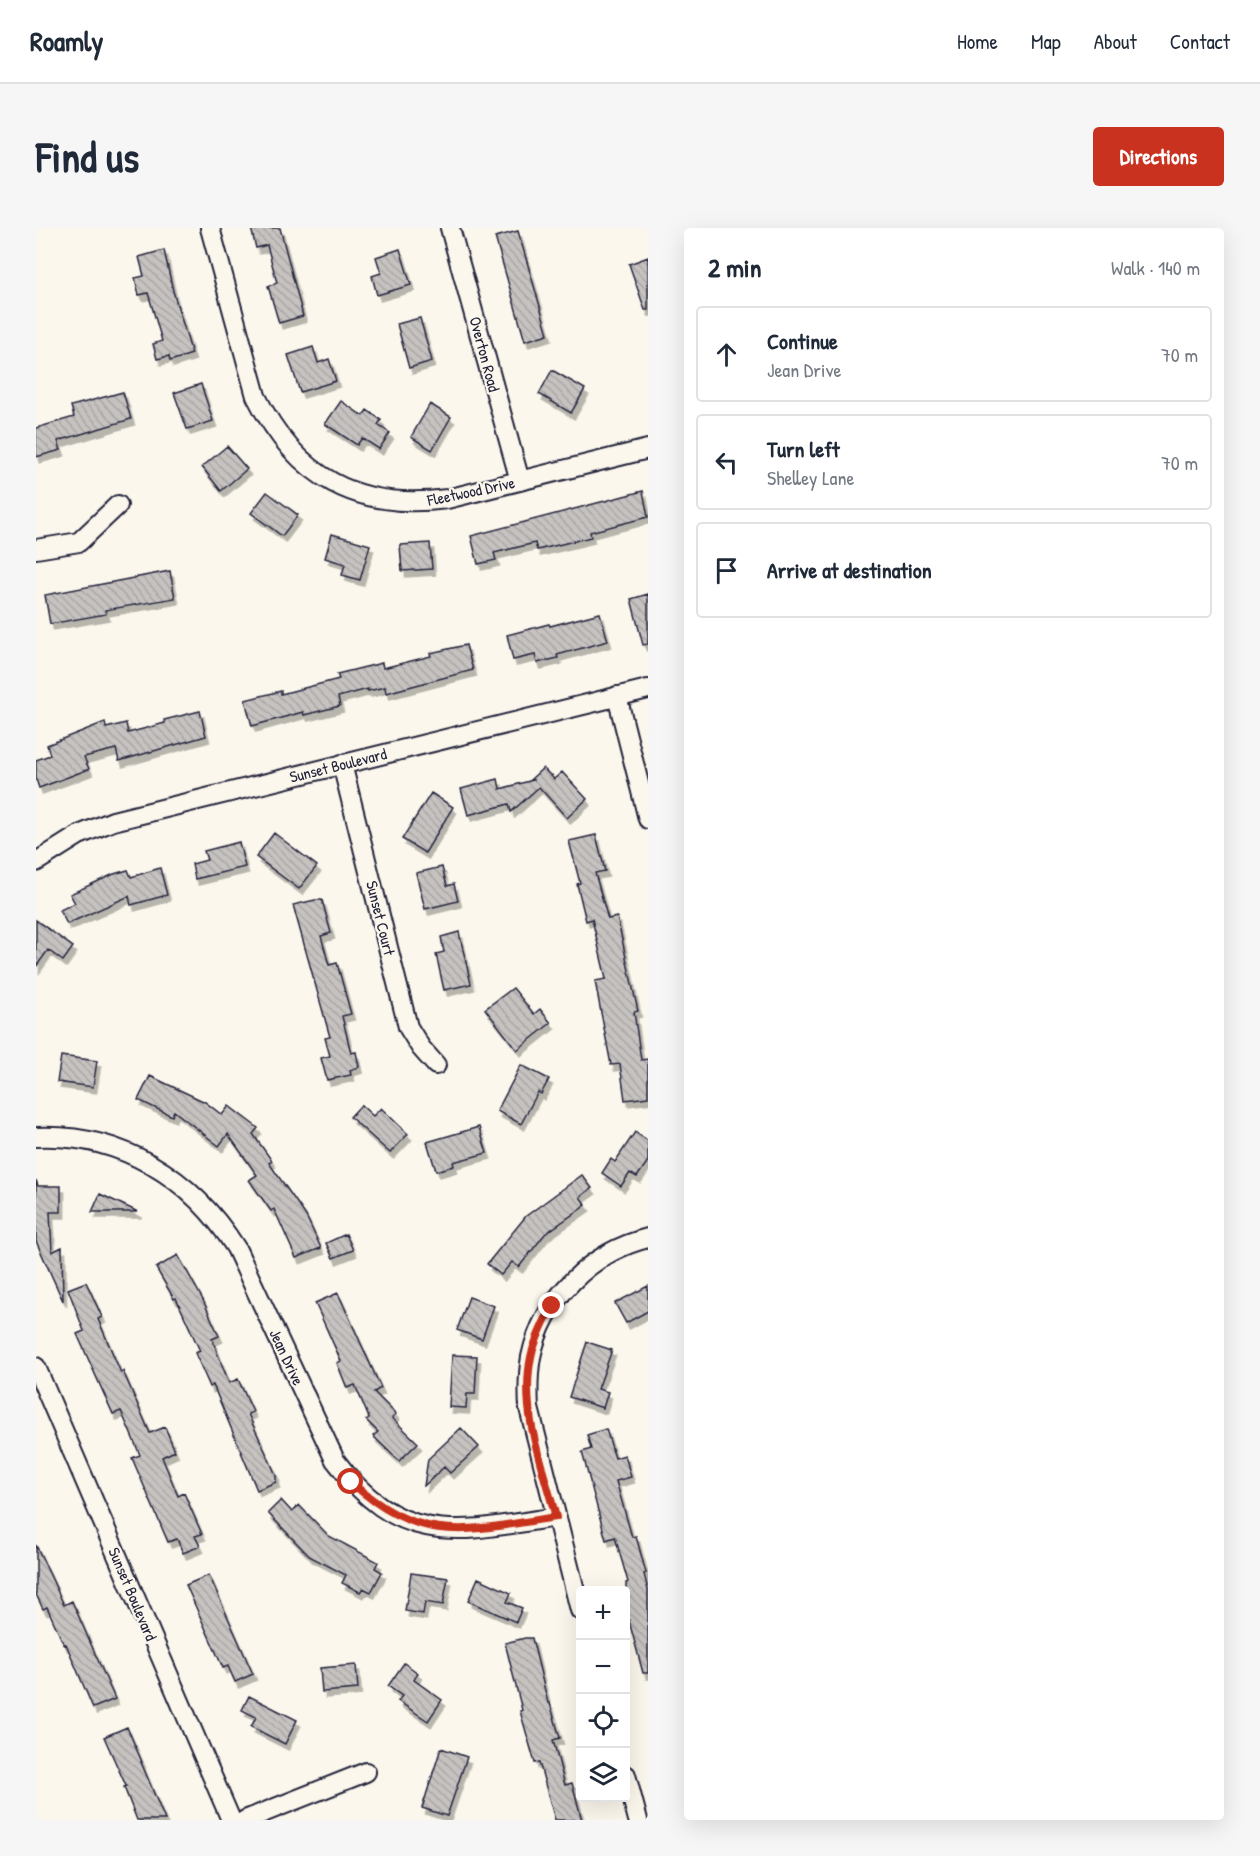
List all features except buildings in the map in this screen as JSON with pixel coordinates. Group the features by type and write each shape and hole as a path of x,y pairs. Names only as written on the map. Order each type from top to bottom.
{"street":[{"name":"Fleetwood Drive","path":"210,228 256,396 269,422 286,446 307,466 331,482 358,494 389,501 420,502 447,499 648,449"},
{"name":"Overton Road","path":"450,228 520,481"},
{"path":"36,549 79,542 118,505"},
{"name":"Sunset Boulevard","path":"36,862 51,850 79,835 113,821 648,689"},
{"path":"617,696 648,819"},
{"name":"Sunset Court","path":"342,764 408,1027 421,1048 436,1065"},
{"name":"Jean Drive","path":"36,1137 82,1139 116,1148 148,1162 177,1180 203,1203 236,1248 335,1460 351,1482 372,1501 398,1517 424,1526 454,1530 556,1517"},
{"path":"576,1594 529,1408 528,1380 531,1356 552,1306 569,1284 590,1265 610,1252 648,1238"},
{"name":"Sunset Boulevard","path":"36,1367 231,1820"},
{"path":"245,1820 366,1772"},
{"path":"630,1790 638,1820"}],"route":[{"path":"351,1482 372,1501 398,1517 424,1526 454,1530 476,1529 556,1517 534,1435 529,1408 528,1380 531,1356 552,1306"}]}
